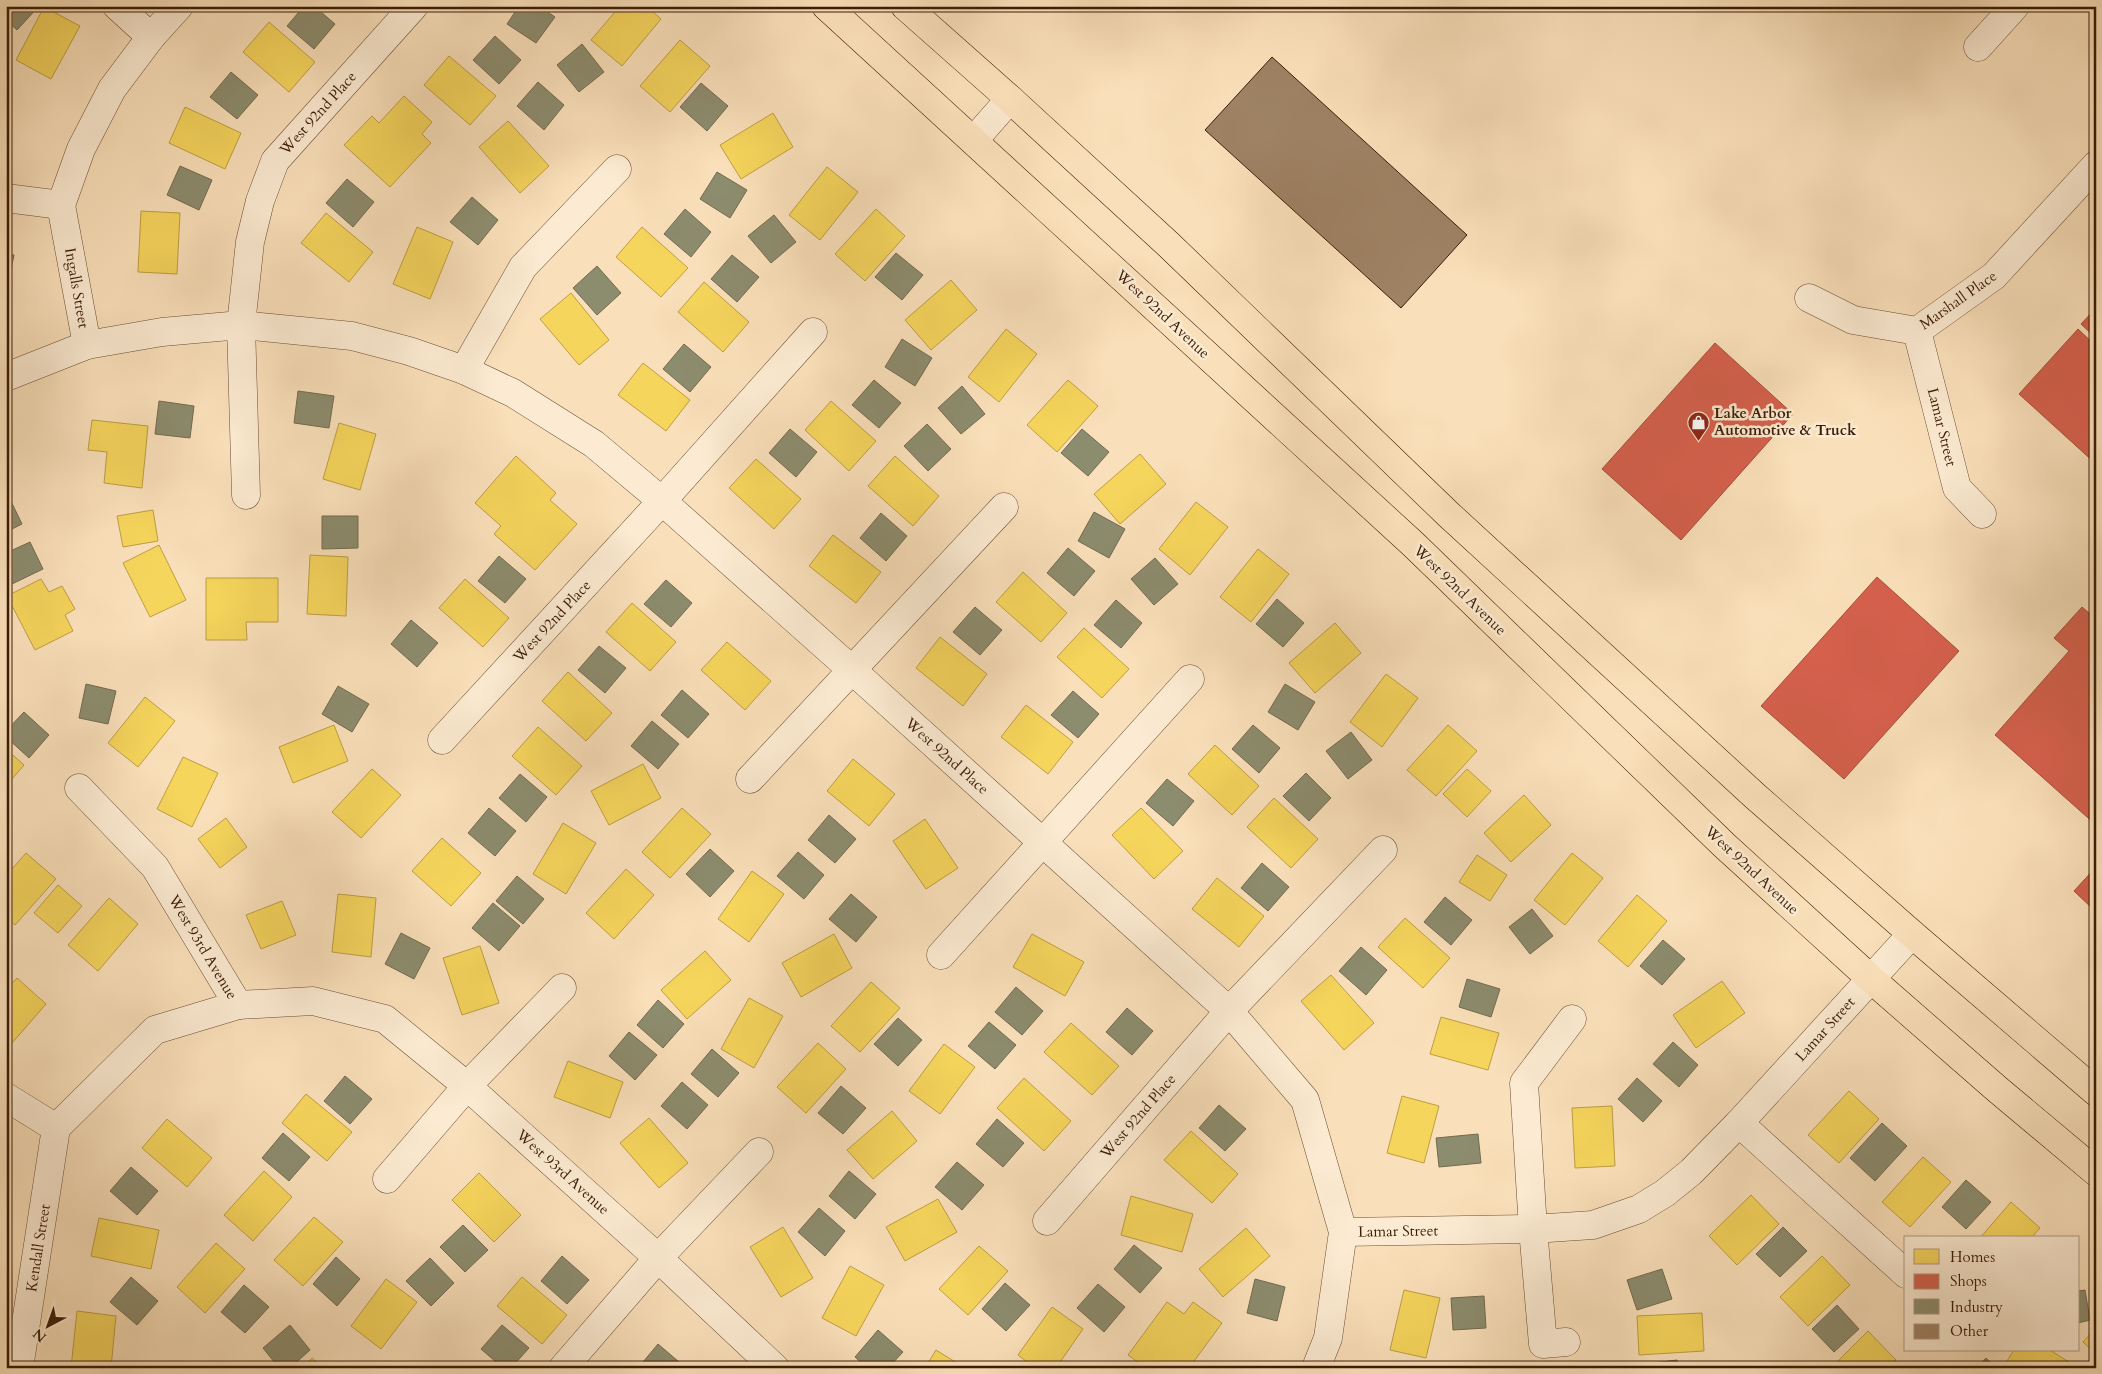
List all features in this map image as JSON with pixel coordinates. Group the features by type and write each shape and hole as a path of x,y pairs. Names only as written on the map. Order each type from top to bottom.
{"main road":[{"name":"West 92nd Avenue","path":"826,6 1413,544 1724,845 1871,979 2096,1172"},
{"path":"906,6 1176,252 1448,514 1755,796 2096,1092"}],"street":[{"path":"117,6 151,37"},
{"path":"6,198 61,205 81,149 112,89 151,37 178,6"},
{"name":"West 92nd Place","path":"246,495 241,325 250,242 260,201 275,160 414,6"},
{"path":"1978,47 2015,6"},
{"path":"974,140 1010,99"},
{"name":"Marshall Place","path":"1809,298 1853,320 1917,331 1994,276 2096,165"},
{"path":"464,370 523,267 617,169"},
{"name":"Ingalls Street","path":"6,377 87,345 61,205"},
{"name":"West 92nd Place","path":"87,345 162,332 241,325 352,336 409,351 464,370 513,393 594,444 662,501 852,670 1229,1011 1305,1100 1343,1232"},
{"name":"Lamar Street","path":"1917,331 1957,488 1982,514"},
{"name":"West 92nd Place","path":"442,740 662,501 813,332"},
{"path":"750,778 1004,507"},
{"path":"941,955 1190,679"},
{"name":"West 93rd Avenue","path":"79,788 155,867 238,1005 313,1001 385,1019 468,1086 658,1258 775,1368"},
{"name":"West 92nd Place","path":"1047,1221 1229,1011 1382,850"},
{"name":"Lamar Street","path":"1316,1368 1328,1338 1343,1232 1533,1229 1593,1225 1639,1209 1665,1193 1691,1172 1739,1124 1912,934"},
{"path":"387,1179 468,1086 562,988"},
{"path":"6,1097 56,1128 155,1030 238,1005"},
{"path":"1566,1342 1543,1344 1533,1229 1524,1083 1572,1019"},
{"path":"1739,1124 1904,1272"},
{"name":"Kendall Street","path":"19,1368 56,1128"},
{"path":"563,1368 658,1258 760,1152"}],"building: Homes":[{"path":"620,6 646,6 661,19 622,66 591,40"},
{"path":"44,7 80,26 51,79 16,60"},
{"path":"269,22 315,62 289,92 243,52"},
{"path":"680,40 710,66 670,112 640,86"},
{"path":"449,56 496,96 470,125 424,85"},
{"path":"404,96 432,122 422,134 431,143 390,187 344,145 372,116 379,123"},
{"path":"185,107 241,133 225,169 169,143"},
{"path":"773,113 793,147 741,179 720,145"},
{"path":"508,121 549,166 520,193 479,147"},
{"path":"827,167 858,192 820,240 789,215"},
{"path":"876,209 905,236 865,281 835,254"},
{"path":"141,211 180,213 177,274 138,272"},
{"path":"326,213 373,252 349,282 301,243"},
{"path":"417,227 453,242 430,299 393,284"},
{"path":"642,227 688,268 661,297 616,257"},
{"path":"951,280 977,310 931,350 905,320"},
{"path":"704,282 749,322 723,352 678,312"},
{"path":"571,293 609,340 579,365 540,319"},
{"path":"1006,329 1037,354 999,402 968,377"},
{"path":"643,363 690,400 666,431 618,395"},
{"path":"1068,380 1098,406 1057,452 1027,425"},
{"path":"831,401 876,441 849,471 805,430"},
{"path":"92,420 148,426 142,488 104,483 107,452 88,450"},
{"path":"339,423 376,434 360,490 323,479"},
{"path":"1140,454 1166,484 1120,524 1094,494"},
{"path":"516,456 556,493 550,500 577,524 535,570 494,534 501,526 475,503"},
{"path":"895,456 939,496 913,526 868,486"},
{"path":"756,459 801,499 774,529 729,488"},
{"path":"6,467 11,475 6,478"},
{"path":"1196,502 1228,527 1190,575 1159,549"},
{"path":"153,510 158,541 123,547 117,516"},
{"path":"833,535 881,572 856,603 809,566"},
{"path":"159,545 186,600 150,617 123,563"},
{"path":"1258,549 1289,574 1251,622 1220,597"},
{"path":"310,555 348,557 346,616 307,614"},
{"path":"1023,572 1067,613 1041,642 996,602"},
{"path":"206,578 278,578 278,622 246,622 247,640 206,640"},
{"path":"41,579 49,592 62,586 75,609 65,615 73,631 35,650 7,596"},
{"path":"465,579 509,618 483,647 439,608"},
{"path":"632,603 676,642 650,671 606,632"},
{"path":"1335,623 1361,653 1315,693 1289,663"},
{"path":"1084,628 1129,669 1102,698 1057,657"},
{"path":"940,637 987,674 963,706 916,668"},
{"path":"727,642 771,681 745,710 701,670"},
{"path":"568,672 612,713 586,741 542,701"},
{"path":"1386,674 1418,698 1382,747 1350,722"},
{"path":"145,697 175,721 138,767 108,743"},
{"path":"1026,705 1073,742 1048,774 1001,737"},
{"path":"334,725 348,761 293,783 279,747"},
{"path":"1448,725 1477,751 1436,796 1407,770"},
{"path":"538,727 582,766 556,795 512,756"},
{"path":"1215,745 1259,786 1232,815 1188,774"},
{"path":"6,749 24,765 6,786"},
{"path":"183,757 218,773 192,827 157,809"},
{"path":"853,759 895,794 869,826 827,791"},
{"path":"643,764 661,798 609,825 591,791"},
{"path":"372,769 401,795 361,838 332,812"},
{"path":"1467,769 1491,791 1467,817 1443,794"},
{"path":"1524,795 1551,825 1511,862 1484,833"},
{"path":"1274,798 1318,839 1291,868 1247,827"},
{"path":"682,808 711,834 670,878 642,852"},
{"path":"1141,808 1183,851 1154,879 1112,835"},
{"path":"226,818 247,847 220,868 198,839"},
{"path":"925,819 958,868 926,889 893,841"},
{"path":"563,823 596,843 566,894 533,874"},
{"path":"442,838 481,873 451,906 412,871"},
{"path":"26,853 56,879 15,925 6,917 6,876"},
{"path":"1572,853 1603,878 1565,925 1534,900"},
{"path":"1477,855 1507,875 1490,901 1459,882"},
{"path":"626,869 654,895 614,939 586,913"},
{"path":"752,871 784,894 749,942 718,919"},
{"path":"1217,878 1264,916 1239,947 1192,909"},
{"path":"58,885 82,906 58,933 34,913"},
{"path":"338,894 376,898 371,957 332,952"},
{"path":"1637,895 1667,921 1628,967 1598,941"},
{"path":"109,898 138,924 98,971 68,945"},
{"path":"282,901 296,935 261,949 246,915"},
{"path":"1405,918 1450,958 1423,988 1378,947"},
{"path":"834,934 852,968 801,997 782,963"},
{"path":"1032,934 1084,962 1065,996 1013,967"},
{"path":"480,946 499,1003 462,1015 443,958"},
{"path":"705,951 731,980 687,1019 661,990"},
{"path":"1331,975 1374,1023 1344,1050 1301,1001"},
{"path":"17,978 46,1004 6,1050 6,990"},
{"path":"1722,981 1745,1013 1696,1048 1673,1015"},
{"path":"871,982 900,1008 860,1052 831,1026"},
{"path":"749,998 783,1016 754,1068 721,1049"},
{"path":"1441,1017 1499,1033 1488,1070 1430,1054"},
{"path":"1071,1023 1119,1066 1092,1095 1044,1052"},
{"path":"818,1043 846,1069 806,1113 777,1087"},
{"path":"944,1044 975,1067 940,1114 909,1091"},
{"path":"568,1061 623,1082 610,1118 554,1097"},
{"path":"1024,1078 1071,1121 1044,1151 997,1108"},
{"path":"1849,1091 1879,1119 1839,1163 1808,1135"},
{"path":"306,1094 352,1132 327,1161 282,1123"},
{"path":"1402,1096 1439,1106 1424,1163 1387,1153"},
{"path":"1612,1106 1615,1166 1575,1168 1572,1108"},
{"path":"892,1111 917,1141 873,1179 847,1150"},
{"path":"649,1118 688,1163 659,1188 620,1143"},
{"path":"167,1119 212,1158 187,1187 142,1148"},
{"path":"1191,1131 1238,1174 1212,1203 1164,1160"},
{"path":"1923,1157 1951,1182 1910,1227 1882,1202"},
{"path":"264,1171 292,1197 253,1241 224,1215"},
{"path":"479,1173 521,1215 494,1242 452,1200"},
{"path":"1751,1195 1779,1224 1737,1265 1709,1236"},
{"path":"1131,1196 1193,1214 1182,1252 1121,1235"},
{"path":"938,1199 957,1232 905,1261 886,1227"},
{"path":"2011,1202 2040,1228 2033,1236 1982,1236"},
{"path":"314,1217 343,1242 303,1286 274,1260"},
{"path":"99,1218 159,1230 151,1269 91,1256"},
{"path":"783,1227 813,1278 781,1297 750,1247"},
{"path":"1246,1228 1270,1256 1223,1297 1199,1269"},
{"path":"216,1243 245,1269 205,1313 177,1287"},
{"path":"979,1246 1008,1271 968,1315 939,1289"},
{"path":"1822,1256 1850,1285 1808,1326 1780,1297"},
{"path":"850,1266 884,1285 856,1336 822,1318"},
{"path":"522,1277 567,1315 542,1344 497,1306"},
{"path":"386,1279 417,1302 381,1349 351,1326"},
{"path":"1404,1290 1440,1298 1426,1358 1390,1350"},
{"path":"1167,1302 1184,1314 1193,1302 1222,1323 1189,1368 1146,1368 1128,1355"},
{"path":"1052,1307 1083,1329 1056,1368 1035,1368 1018,1355"},
{"path":"77,1311 116,1316 111,1368 71,1368"},
{"path":"1702,1313 1704,1351 1639,1355 1637,1316"},
{"path":"2096,1328 2096,1354 2083,1342"},
{"path":"1868,1331 1896,1360 1888,1368 1831,1368"},
{"path":"936,1350 965,1368 925,1368"},
{"path":"2013,1352 2053,1352 2075,1366 2074,1368 2003,1367"},
{"path":"312,1358 323,1368 304,1368"}],"building: Shops":[{"path":"2096,308 2096,338 2081,324"},
{"path":"2078,329 2096,346 2096,464 2019,394"},
{"name":"Lake Arbor Automotive & Truck","path":"1715,343 1793,414 1681,540 1602,469"},
{"path":"1877,577 1959,651 1844,779 1761,706"},
{"path":"2082,607 2096,619 2096,825 1995,735 2069,651 2054,638"},
{"path":"2096,867 2096,910 2095,911 2074,891"}],"building: Industry":[{"path":"6,6 39,6 17,30 6,20"},
{"path":"304,6 314,6 335,24 314,49 287,26"},
{"path":"519,6 539,6 555,17 536,43 507,24"},
{"path":"495,36 521,60 499,84 473,60"},
{"path":"582,44 604,72 579,92 557,65"},
{"path":"231,72 258,95 237,119 210,97"},
{"path":"538,82 564,105 544,130 517,106"},
{"path":"701,83 728,106 707,131 680,107"},
{"path":"180,166 212,180 199,210 167,195"},
{"path":"717,172 747,190 730,218 700,199"},
{"path":"347,179 374,202 353,227 326,203"},
{"path":"472,197 498,220 478,245 450,222"},
{"path":"685,209 711,232 691,257 664,234"},
{"path":"774,215 796,242 771,263 748,236"},
{"path":"6,253 14,255 7,289 6,289"},
{"path":"896,253 923,275 902,300 875,277"},
{"path":"732,255 759,277 737,302 711,279"},
{"path":"597,266 621,293 597,315 573,288"},
{"path":"902,339 932,358 915,386 885,367"},
{"path":"684,344 711,367 690,392 663,369"},
{"path":"874,380 901,403 879,428 852,405"},
{"path":"962,386 985,414 961,434 938,408"},
{"path":"298,391 334,396 329,428 294,423"},
{"path":"159,401 194,406 190,438 155,434"},
{"path":"927,424 951,449 928,471 904,446"},
{"path":"790,429 817,452 796,477 769,453"},
{"path":"1082,429 1109,452 1088,476 1061,453"},
{"path":"9,497 22,524 6,532 6,498"},
{"path":"1094,512 1125,529 1109,558 1078,541"},
{"path":"881,513 907,536 886,561 860,538"},
{"path":"322,516 358,516 358,548 322,549"},
{"path":"30,542 43,569 12,584 6,572 6,553"},
{"path":"1068,548 1095,571 1074,596 1047,573"},
{"path":"499,556 526,579 505,603 478,581"},
{"path":"1155,558 1178,584 1154,605 1131,579"},
{"path":"666,580 692,603 671,627 644,604"},
{"path":"1277,599 1304,623 1283,647 1256,624"},
{"path":"1116,600 1142,623 1121,648 1094,625"},
{"path":"975,607 1002,630 980,655 953,632"},
{"path":"411,620 438,643 417,667 391,644"},
{"path":"599,646 626,668 605,693 578,670"},
{"path":"86,684 116,691 108,724 79,718"},
{"path":"1285,684 1315,702 1298,730 1268,712"},
{"path":"338,686 369,704 352,732 322,714"},
{"path":"682,690 709,714 688,738 661,715"},
{"path":"1073,691 1099,714 1078,738 1051,715"},
{"path":"24,712 49,735 29,758 6,737 6,731"},
{"path":"652,721 679,744 658,769 631,746"},
{"path":"1253,725 1280,748 1259,773 1232,749"},
{"path":"1351,732 1372,760 1348,779 1326,751"},
{"path":"1306,773 1331,798 1309,821 1283,796"},
{"path":"520,774 547,797 526,822 499,798"},
{"path":"1167,779 1194,801 1173,826 1146,803"},
{"path":"489,808 516,831 495,856 468,833"},
{"path":"829,815 856,839 835,863 808,840"},
{"path":"710,849 734,871 710,897 686,874"},
{"path":"798,852 824,875 804,899 777,876"},
{"path":"1262,863 1289,887 1268,911 1241,888"},
{"path":"517,876 544,899 523,924 496,901"},
{"path":"851,894 877,917 856,942 829,919"},
{"path":"1445,897 1472,920 1451,945 1424,922"},
{"path":"493,903 520,926 499,951 472,928"},
{"path":"1532,909 1553,936 1530,954 1509,927"},
{"path":"401,933 430,948 414,979 385,964"},
{"path":"1663,940 1685,959 1662,985 1640,966"},
{"path":"1361,947 1387,970 1366,995 1339,971"},
{"path":"1467,979 1500,989 1491,1017 1459,1007"},
{"path":"1016,987 1043,1011 1022,1035 995,1012"},
{"path":"658,1000 684,1024 663,1048 637,1025"},
{"path":"1127,1008 1153,1031 1132,1055 1106,1032"},
{"path":"898,1018 922,1040 898,1066 874,1044"},
{"path":"989,1022 1016,1045 995,1069 968,1046"},
{"path":"629,1032 657,1055 635,1080 609,1056"},
{"path":"1673,1042 1698,1065 1679,1087 1653,1064"},
{"path":"712,1049 739,1073 718,1097 691,1074"},
{"path":"345,1076 372,1099 350,1124 324,1101"},
{"path":"1637,1078 1662,1101 1643,1122 1618,1099"},
{"path":"682,1082 708,1105 687,1129 661,1106"},
{"path":"841,1086 866,1108 843,1134 818,1113"},
{"path":"1219,1105 1246,1129 1225,1151 1199,1128"},
{"path":"997,1119 1024,1143 1003,1167 976,1144"},
{"path":"1882,1123 1907,1146 1875,1181 1850,1158"},
{"path":"283,1133 310,1157 289,1181 262,1158"},
{"path":"1478,1134 1481,1163 1439,1167 1436,1138"},
{"path":"957,1162 984,1185 962,1210 935,1187"},
{"path":"131,1167 158,1191 137,1215 110,1191"},
{"path":"849,1171 876,1194 855,1219 829,1196"},
{"path":"1966,1180 1991,1202 1966,1229 1942,1207"},
{"path":"819,1208 845,1231 825,1256 798,1232"},
{"path":"463,1225 488,1250 465,1272 440,1247"},
{"path":"1783,1227 1807,1251 1780,1277 1756,1254"},
{"path":"1134,1245 1162,1268 1140,1293 1114,1269"},
{"path":"562,1256 589,1280 567,1304 541,1281"},
{"path":"336,1257 360,1279 337,1306 313,1284"},
{"path":"430,1258 454,1283 431,1306 406,1281"},
{"path":"1662,1269 1672,1299 1637,1310 1627,1280"},
{"path":"131,1277 158,1301 137,1325 110,1302"},
{"path":"1255,1279 1285,1287 1277,1321 1247,1313"},
{"path":"1005,1283 1030,1305 1006,1331 982,1309"},
{"path":"1098,1284 1125,1307 1104,1332 1077,1308"},
{"path":"244,1285 269,1307 245,1333 221,1312"},
{"path":"2085,1290 2090,1320 2080,1322 2080,1291"},
{"path":"1484,1296 1486,1328 1453,1330 1451,1298"},
{"path":"1837,1305 1859,1329 1834,1352 1812,1329"},
{"path":"290,1325 310,1350 290,1368 279,1368 263,1348"},
{"path":"502,1325 529,1348 511,1368 503,1368 481,1349"},
{"path":"878,1330 903,1352 888,1368 867,1368 855,1357"},
{"path":"658,1344 685,1367 685,1368 638,1368"},
{"path":"1986,1358 1997,1368 1977,1368"},
{"path":"1677,1360 1678,1368 1645,1368 1645,1364"}],"building: Other":[{"path":"1272,57 1467,235 1401,308 1205,130"}],"place":[{"name":"Lake Arbor Automotive & Truck","path":"1698,441"}]}
